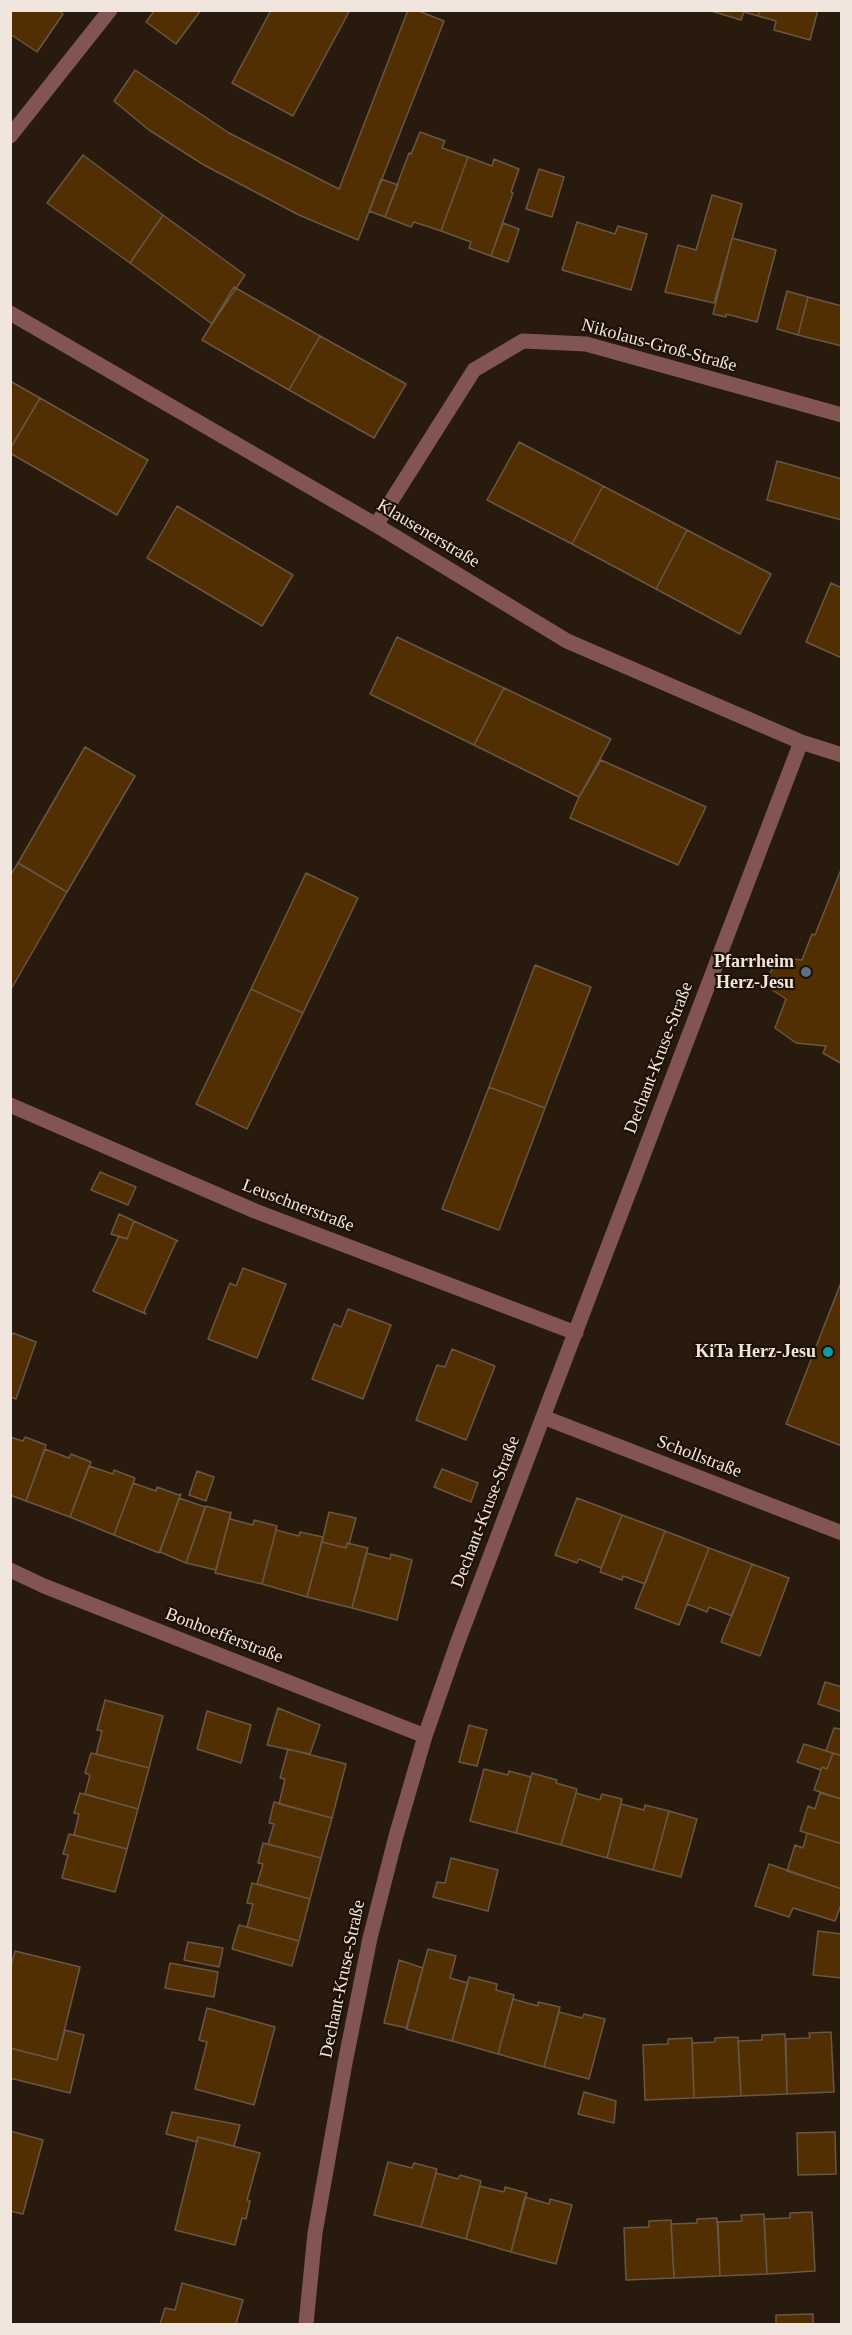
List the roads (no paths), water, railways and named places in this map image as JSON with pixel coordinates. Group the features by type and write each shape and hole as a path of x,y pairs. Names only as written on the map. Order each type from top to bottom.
{"street":[{"path":"10,136 111,10"},
{"name":"Klausenerstraße","path":"10,313 376,525 567,641 801,742 842,755"},
{"name":"Nikolaus-Groß-Straße","path":"376,525 474,370 523,341 586,344 842,415"},
{"name":"Dechant-Kruse-Straße","path":"306,2325 315,2233 370,1938 425,1736 457,1644 801,742"},
{"name":"Leuschnerstraße","path":"10,1106 255,1211 576,1334"},
{"name":"Schollstraße","path":"543,1417 842,1533"},
{"name":"Bonhoefferstraße","path":"10,1569 75,1599 425,1736"}],"place":[{"name":"Pfarrheim Herz-Jesu","path":"806,972"},
{"name":"KiTa Herz-Jesu","path":"828,1352"}]}
